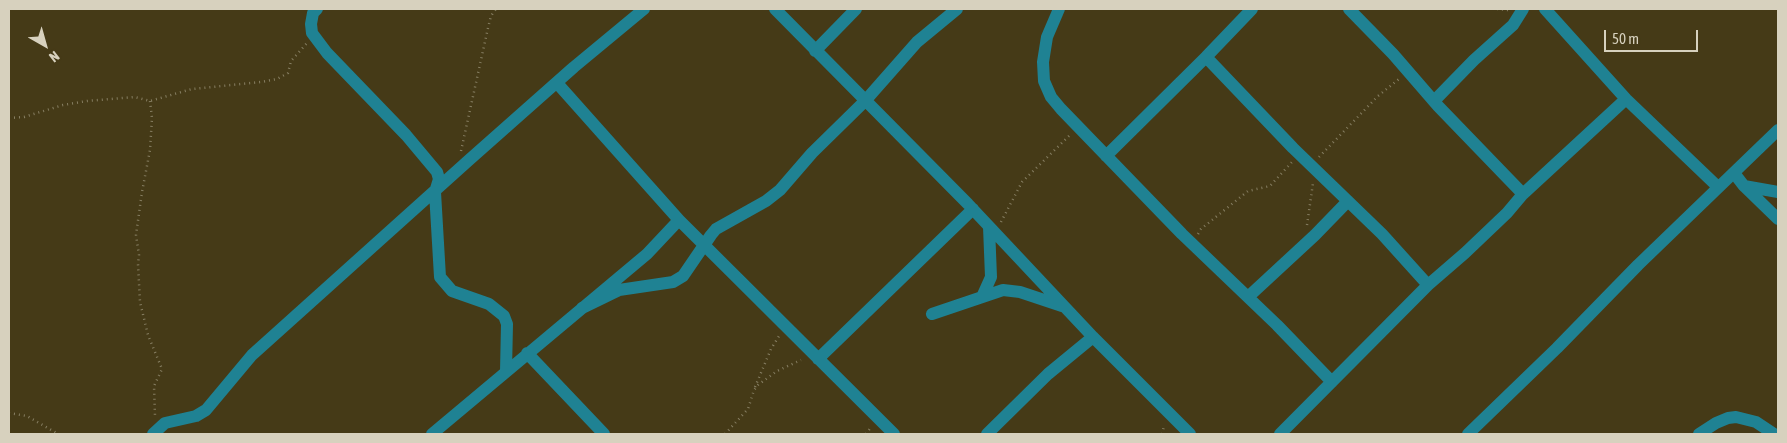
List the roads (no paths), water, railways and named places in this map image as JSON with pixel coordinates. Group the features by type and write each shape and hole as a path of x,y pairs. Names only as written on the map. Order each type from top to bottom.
{"street":[{"path":"317,9 313,13 312,34 327,53 406,135 437,172 439,179 435,192 440,278 452,291 489,304 504,316 507,324 506,370"},
{"path":"154,433 165,423 196,416 206,410 252,355 458,170 644,9"},
{"path":"775,9 973,209 1093,337 1190,434"},
{"path":"815,51 856,9"},
{"path":"582,308 619,290 673,282 683,276 691,267 711,235 722,225 766,201 780,190 812,153 865,101 917,42 957,9"},
{"path":"1059,9 1047,37 1043,62 1046,88 1051,97 1194,246 1277,325 1332,382"},
{"path":"1106,156 1252,9"},
{"path":"1349,9 1523,194"},
{"path":"1434,101 1474,60 1513,25 1523,9"},
{"path":"1551,10 1626,99 1718,187"},
{"path":"1206,57 1311,165 1382,234 1428,285"},
{"path":"557,83 679,220 894,434"},
{"path":"1280,434 1428,285 1507,213 1523,194 1626,99"},
{"path":"1468,434 1778,130"},
{"path":"1734,173 1744,186 1778,219"},
{"path":"1744,186 1778,192"},
{"path":"1248,297 1304,246 1348,201"},
{"path":"816,357 973,209"},
{"path":"439,431 506,370 646,254 679,220"},
{"path":"982,298 991,277 992,230"},
{"path":"932,314 1003,290 1013,291 1065,307"},
{"path":"987,434 1048,374 1093,337"},
{"path":"527,353 604,434"},
{"path":"1699,434 1716,423 1736,417 1756,422 1774,434"}]}
